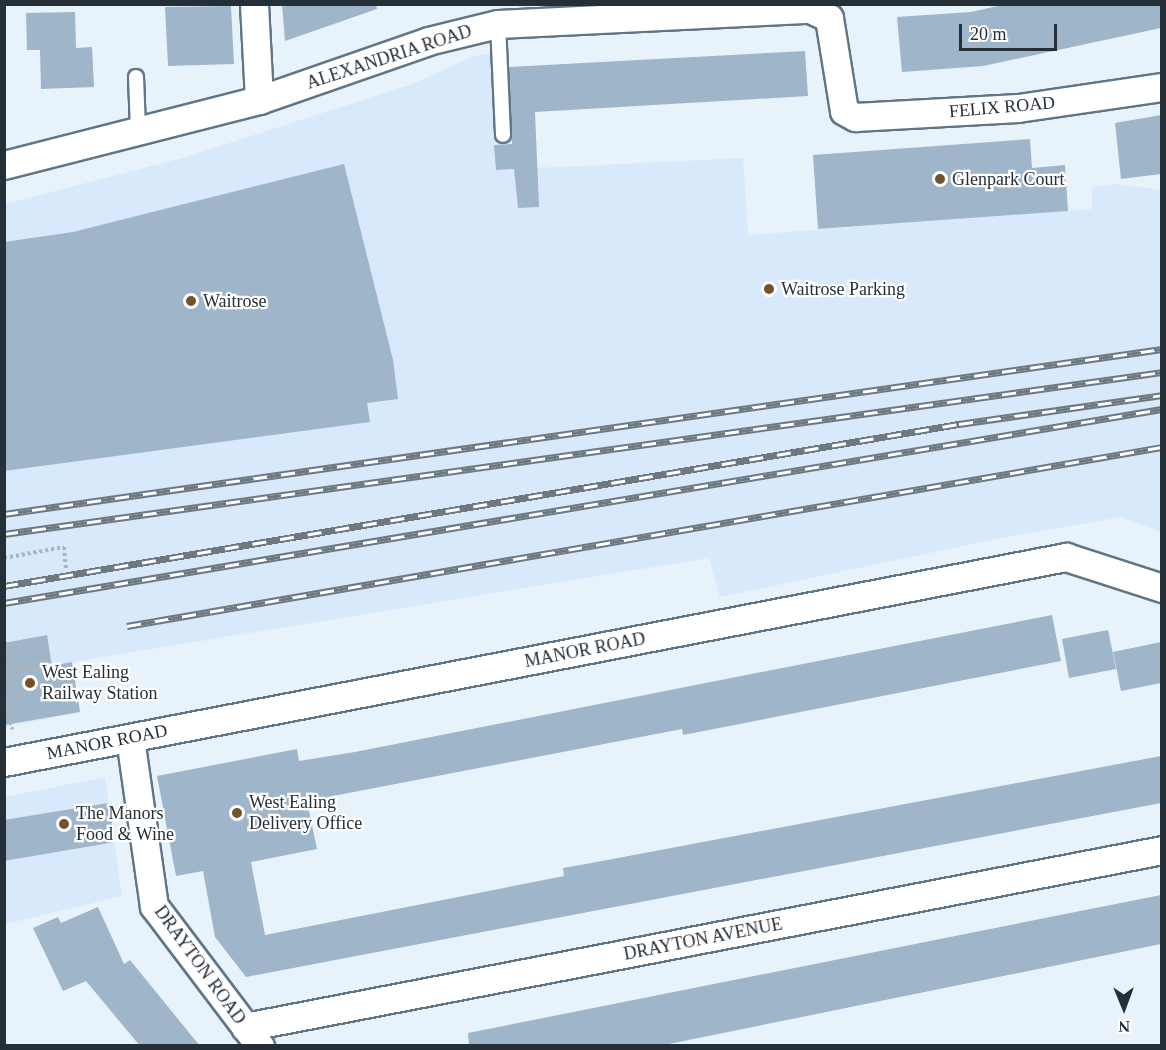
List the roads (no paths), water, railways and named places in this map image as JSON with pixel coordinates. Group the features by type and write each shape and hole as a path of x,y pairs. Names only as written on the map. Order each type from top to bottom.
{"street":[{"path":"255,4 259,100"},
{"name":"ALEXANDRIA ROAD","path":"6,161 259,100 428,40 498,24 810,9 829,18 834,30 844,111"},
{"name":"FELIX ROAD","path":"844,111 855,117 871,117 1018,108 1161,87"},
{"name":"MANOR ROAD","path":"11,761 1066,557 1161,588"},
{"name":"DRAYTON ROAD","path":"130,738 154,906 253,1036"},
{"name":"DRAYTON AVENUE","path":"253,1036 1161,850"}],"lane":[{"path":"498,24 503,135"},
{"path":"136,77 138,130"}],"railway":[{"path":"4,514 1162,349"},
{"path":"4,534 1162,372"},
{"path":"4,586 959,424 1162,395"},
{"path":"4,603 1162,409"},
{"path":"127,626 1162,447"}],"place":[{"name":"Glenpark Court","path":"940,179"},
{"name":"Waitrose Parking","path":"769,289"},
{"name":"Waitrose","path":"191,301"},
{"name":"West Ealing Railway Station","path":"30,683"},
{"name":"West Ealing Delivery Office","path":"237,813"},
{"name":"The Manors Food & Wine","path":"64,824"}]}
